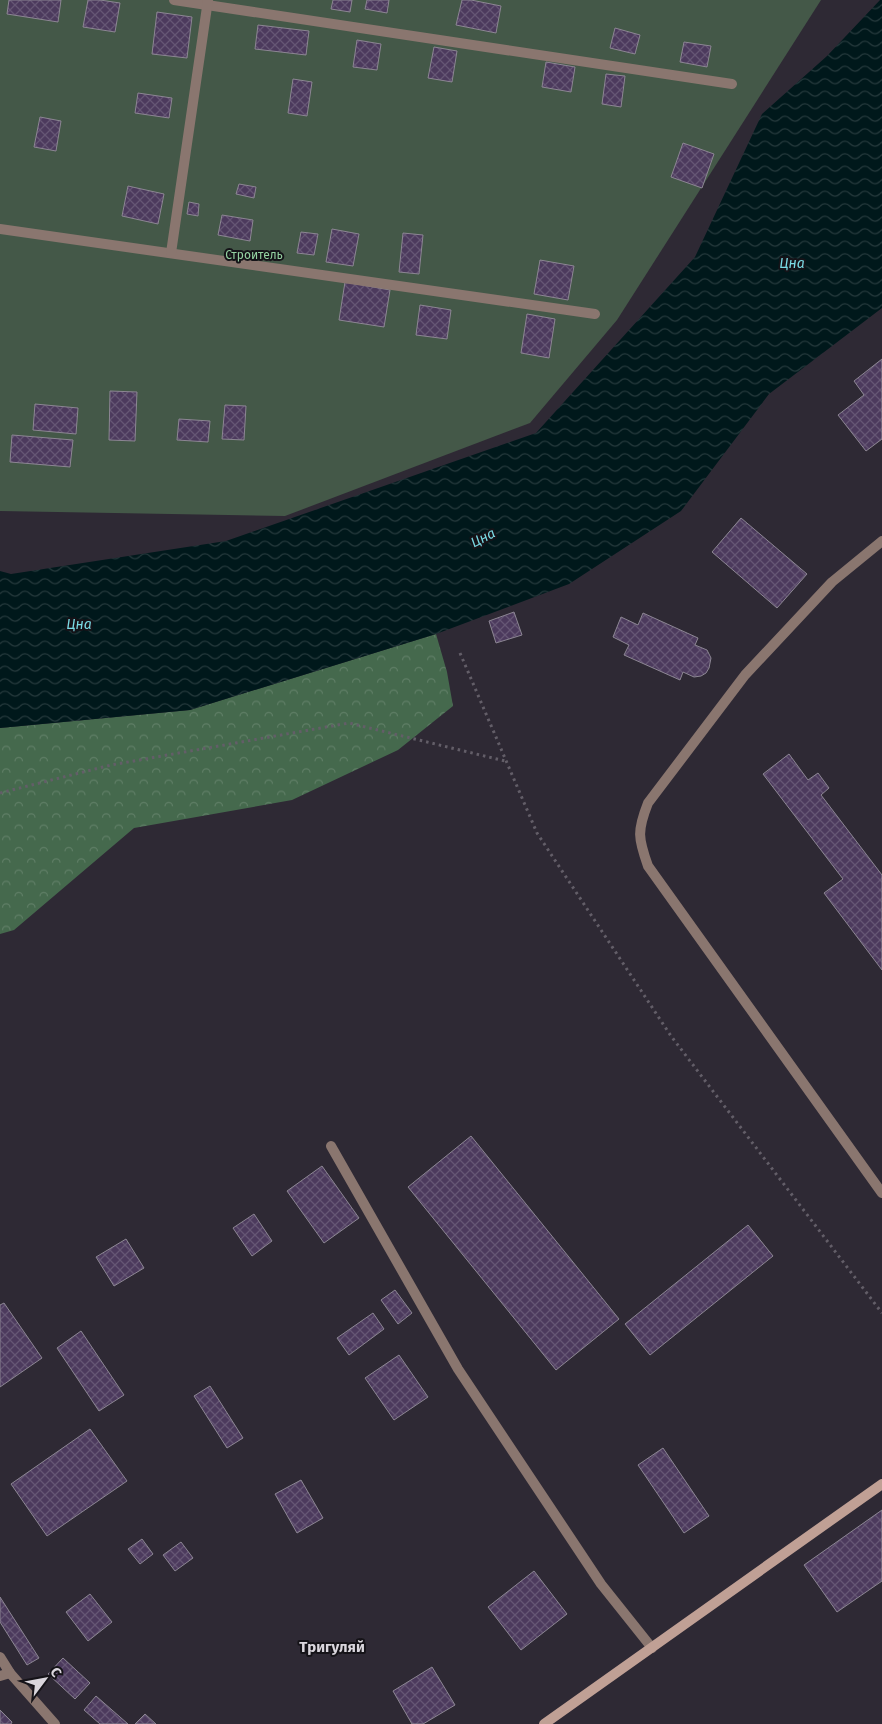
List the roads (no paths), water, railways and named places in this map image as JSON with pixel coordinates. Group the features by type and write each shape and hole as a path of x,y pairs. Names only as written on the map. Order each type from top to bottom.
{"street":[{"path":"174,0 207,2 732,84"},
{"path":"171,253 207,2"},
{"path":"0,229 595,314"},
{"path":"882,540 832,582 745,675 648,803 640,822 640,834 641,847 648,866 882,1193"},
{"path":"332,1146 458,1370 602,1584 652,1648"},
{"path":"544,1724 882,1484"},
{"path":"0,1657 5,1674 55,1724"}],"water":[{"name":"Цна","path":"882,0 882,308 769,394 681,511 569,584 436,634 190,710 0,728 0,571 11,574 226,541 536,433 695,257 762,114 827,56"}],"district":[{"name":"Тригуляй","path":"332,1647"}],"park label":[{"name":"Строитель","path":"254,255"}]}
